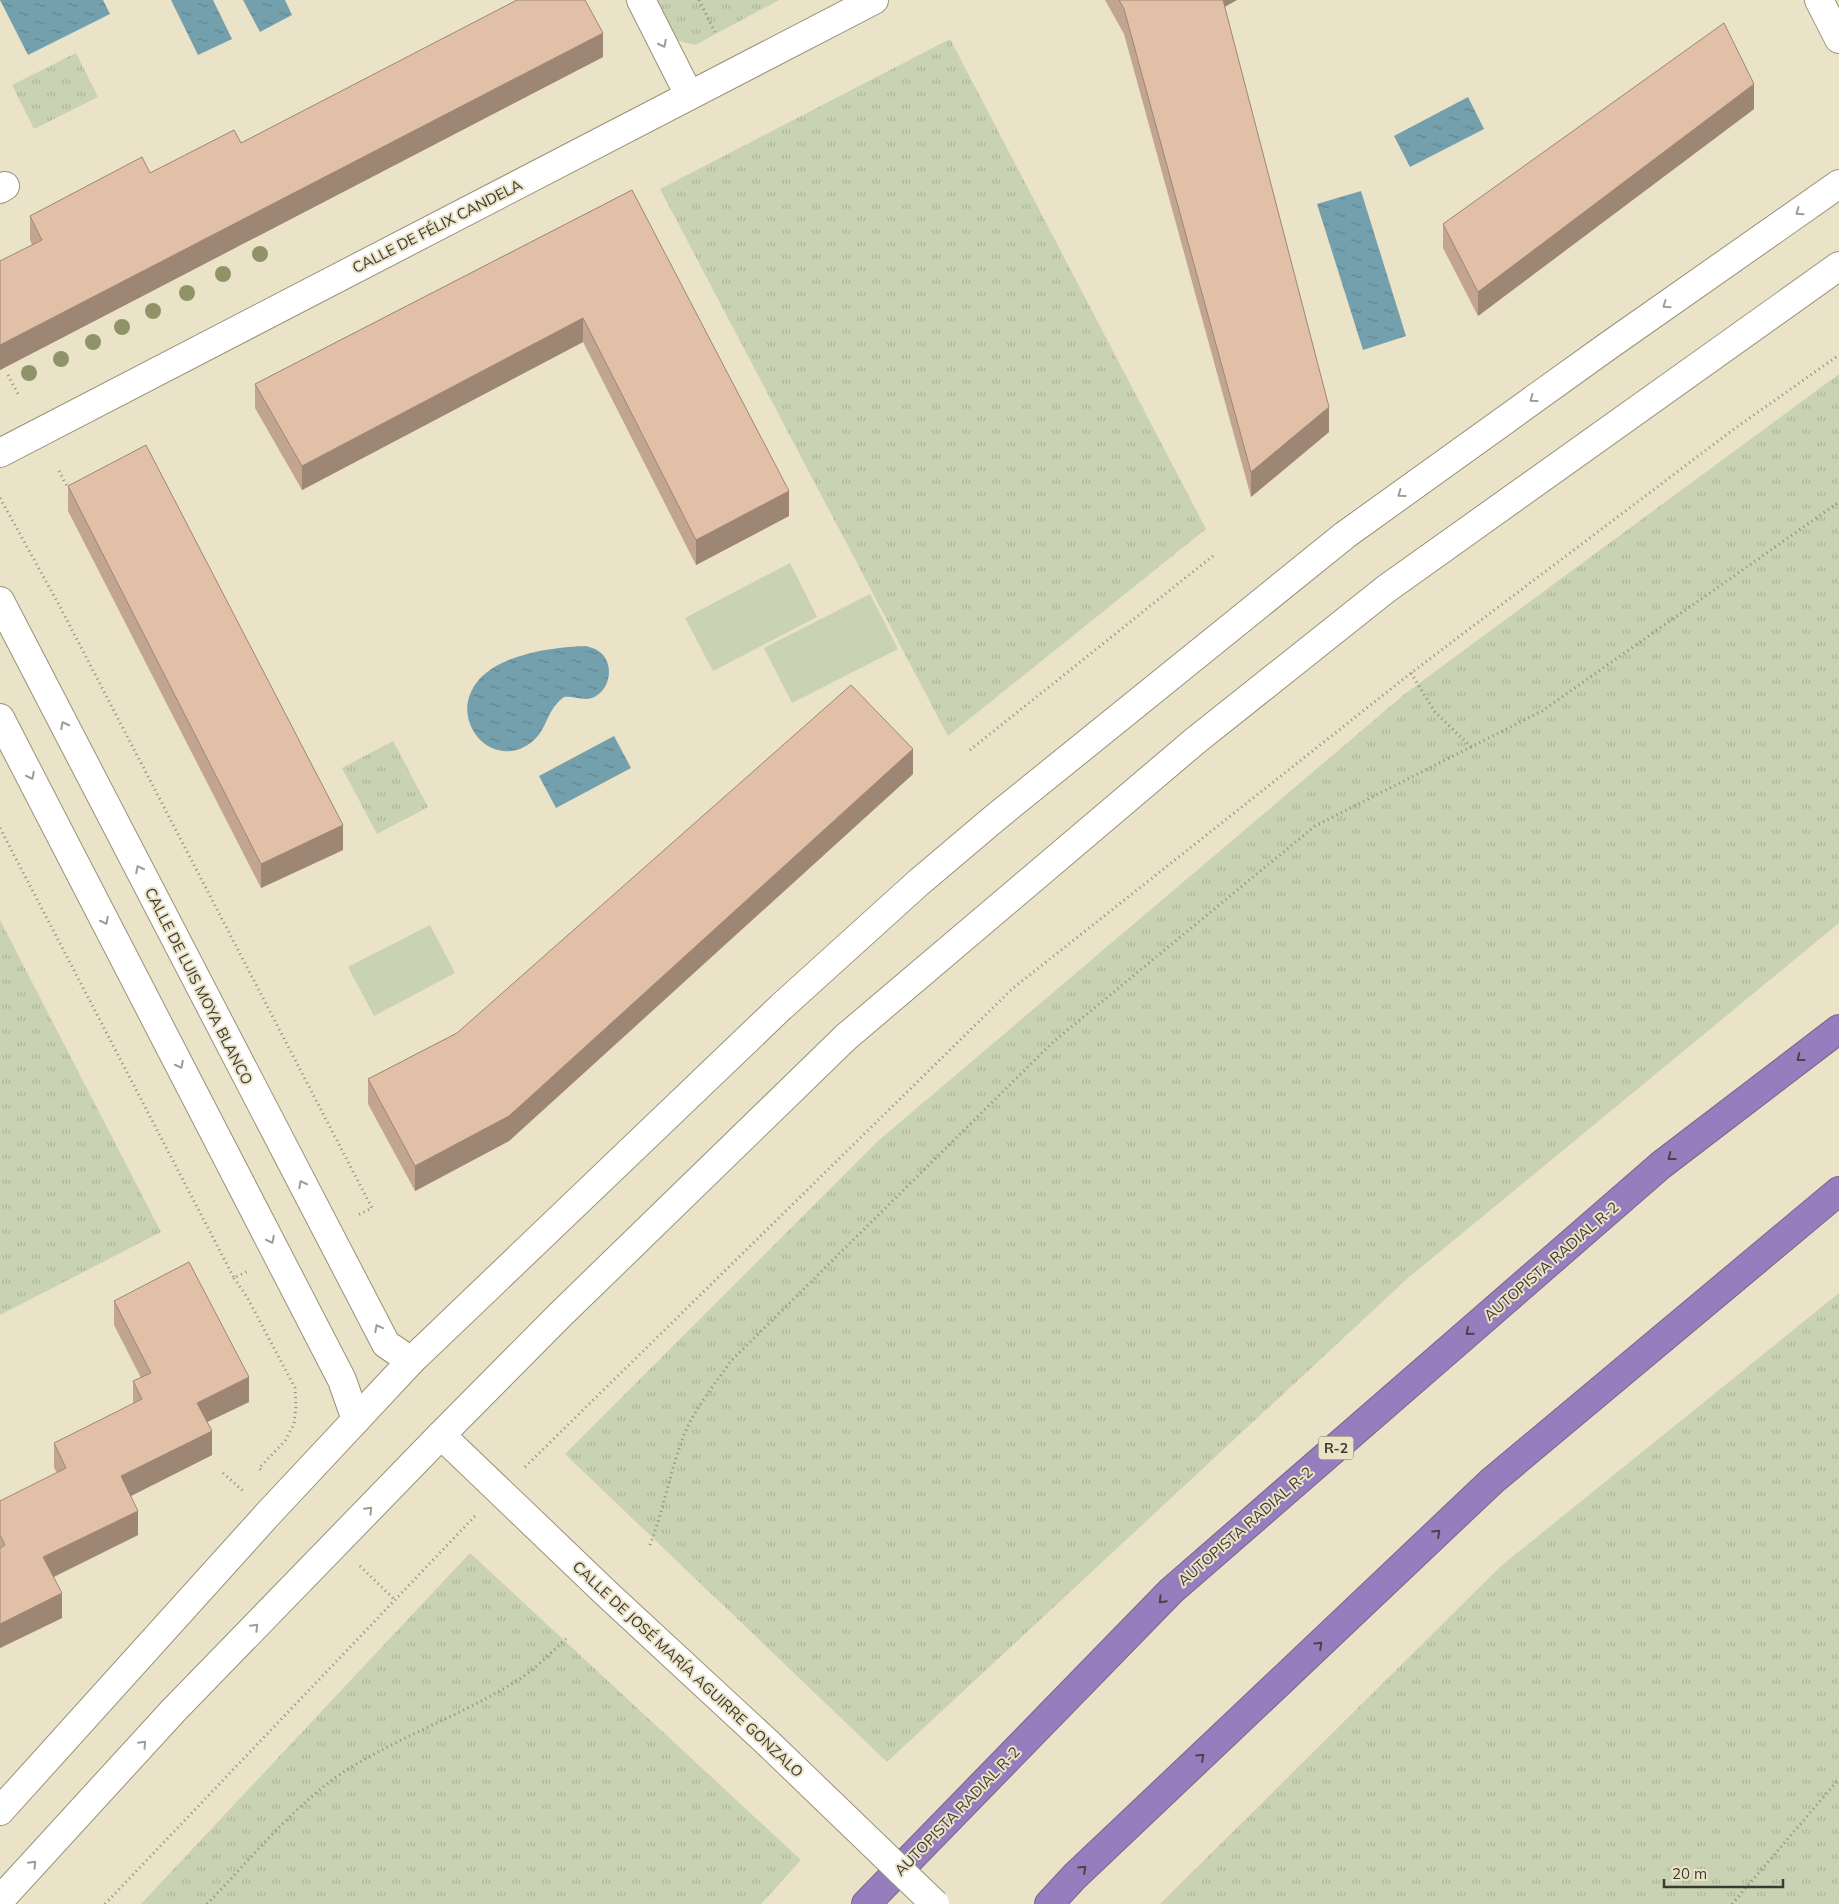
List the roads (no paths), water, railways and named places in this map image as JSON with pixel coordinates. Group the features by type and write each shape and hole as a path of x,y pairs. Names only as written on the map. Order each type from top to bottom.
{"highway":[{"name":"AUTOPISTA RADIAL R-2","path":"866,1904 1171,1591 1661,1165 1839,1028"},
{"path":"1049,1904 1075,1876 1492,1481 1839,1190"}],"street":[{"path":"641,0 689,95"},
{"path":"1819,0 1839,39"},
{"name":"CALLE DE FÉLIX CANDELA","path":"0,453 870,1"},
{"path":"0,1810 268,1514 411,1361 781,1007 996,817 1345,534 1839,184"},
{"path":"0,1900 173,1712 442,1435 560,1315 846,1037 1187,747 1386,589 1839,266"},
{"name":"CALLE DE LUIS MOYA BLANCO","path":"0,601 386,1344 411,1361"},
{"path":"0,718 342,1380 356,1420"},
{"name":"CALLE DE JOSÉ MARÍA AGUIRRE GONZALO","path":"442,1435 607,1594 769,1744 935,1904"}],"water":[{"path":"0,0 103,0 110,14 28,55"},
{"path":"171,0 213,0 232,39 198,55"},
{"path":"243,0 285,0 292,15 260,32"},
{"path":"1468,97 1484,129 1410,167 1394,136"},
{"path":"1361,191 1406,336 1363,350 1317,204"},
{"path":"586,646 596,649 603,655 609,668 607,683 598,694 589,699 564,697 552,710 542,731 531,743 522,748 509,751 498,750 478,738 468,716 467,704 471,692 479,679 505,661 539,651"},
{"path":"614,736 631,768 556,808 539,776"}]}
